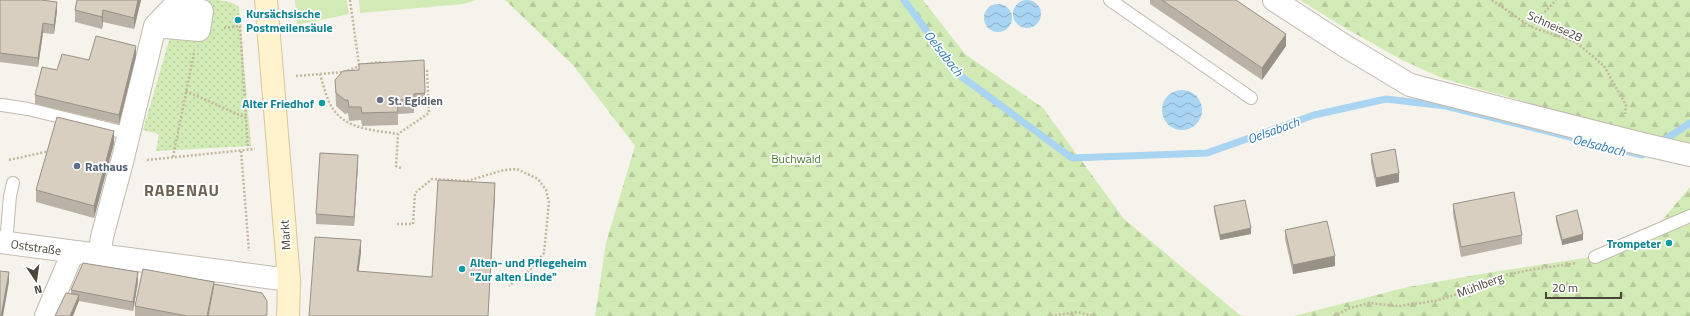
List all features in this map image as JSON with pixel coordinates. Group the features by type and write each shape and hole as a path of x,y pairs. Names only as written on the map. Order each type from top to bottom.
{"main road":[{"name":"Markt","path":"266,0 289,280 288,316"}],"street":[{"path":"1274,0 1345,46 1410,85 1690,155"},
{"path":"99,256 102,237 130,134 155,26 199,30"},
{"name":"Oststraße","path":"3,242 73,252"},
{"path":"46,316 73,252 289,280"}],"lane":[{"path":"1110,0 1251,98"},
{"path":"2,105 28,109 130,134"},
{"path":"3,242 13,183"},
{"path":"1595,257 1690,216"}],"path":[{"path":"350,0 359,65"},
{"name":"Schneise28","path":"1492,0 1531,27 1576,42 1604,66 1626,105 1630,141"},
{"path":"1531,27 1556,0"},
{"path":"173,157 199,30 240,26 248,149"},
{"path":"303,76 344,72 359,65 378,62 386,63"},
{"path":"320,74 332,109 348,123 358,127 398,134 429,113 427,71 420,69"},
{"path":"186,91 246,118"},
{"path":"398,134 396,166 401,168"},
{"path":"122,162 254,149"},
{"path":"9,160 50,151"},
{"path":"241,151 250,255"},
{"path":"397,224 413,224 415,193 432,179 467,181 504,170 517,169 528,173 538,179 546,190 550,202 544,253 531,269 509,286"},
{"name":"Mühlberg","path":"1334,316 1350,308 1370,303 1399,306 1435,301 1458,294 1495,278 1529,270 1578,262 1595,257"},
{"path":"1051,316 1078,312 1094,316"}],"green space":[{"path":"207,0 220,0 239,7 251,146 156,151 159,134 143,130 170,37 199,36"},
{"path":"295,0 347,0 349,14 297,25"},
{"path":"359,0 476,0 464,4 360,13"},
{"name":"Buchwald","path":"505,0 923,0 965,54 1043,108 1124,219 1240,315 1245,316 595,316 606,243 635,146 573,65"},
{"path":"1300,0 1690,0 1690,148 1444,79 1402,60 1340,25"},
{"path":"1690,187 1690,316 1294,316 1408,287 1585,258 1659,224"}],"water":[{"path":"1027,0 1037,4 1041,14 1037,24 1027,28 1017,24 1013,14 1017,4"},
{"path":"998,4 1008,8 1012,18 1008,28 998,32 988,28 984,18 988,8"},
{"path":"1186,90 1193,93 1199,99 1202,110 1201,118 1193,127 1186,130 1178,130 1171,127 1163,118 1162,106 1165,99 1174,91"}],"building":[{"path":"0,0 41,0 57,2 54,25 43,23 38,58 0,53"},
{"path":"77,0 138,0 134,18 103,10 102,17 75,10"},
{"path":"1162,0 1236,0 1286,34 1262,68"},
{"path":"96,36 136,46 119,115 35,95 42,67 57,70 62,54 89,60"},
{"name":"St. Egidien","path":"424,60 425,93 414,94 414,99 397,100 398,112 362,113 361,107 349,107 348,100 345,100 336,93 335,80 343,71 359,70 359,64"},
{"name":"Rathaus","path":"57,117 114,131 94,206 36,190"},
{"path":"1395,149 1399,173 1376,178 1371,154"},
{"path":"320,153 358,155 354,217 316,214"},
{"name":"Alten- und Pflegeheim \"Zur alten Linde\"","path":"438,180 495,183 488,316 309,316 315,237 361,240 357,271 432,277"},
{"path":"1514,192 1522,235 1461,247 1453,204"},
{"path":"1245,200 1251,228 1220,235 1214,206"},
{"path":"1577,210 1583,234 1562,240 1556,216"},
{"path":"1327,221 1335,256 1293,265 1285,230"},
{"path":"83,263 138,272 133,302 71,290"},
{"path":"143,269 214,282 207,316 187,316 135,306"},
{"path":"0,271 9,272 1,316 0,315"},
{"path":"214,284 262,293 267,301 267,315 208,316"},
{"path":"66,293 79,295 70,316 55,316"}],"waterway":[{"name":"Oelsabach","path":"904,0 958,74 1072,158 1207,153 1314,115 1386,99 1446,106 1642,155 1650,150"},
{"name":"Oelsabach","path":"1660,143 1690,123"}],"place":[{"name":"Kursächsische Postmeilensäule","path":"238,20"},
{"name":"St. Egidien","path":"380,100"},
{"name":"Alter Friedhof","path":"322,103"},
{"name":"Rathaus","path":"77,166"},
{"name":"Trompeter","path":"1669,243"},
{"name":"Alten- und Pflegeheim \"Zur alten Linde\"","path":"462,269"}],"district":[{"name":"RABENAU","path":"182,190"}]}
